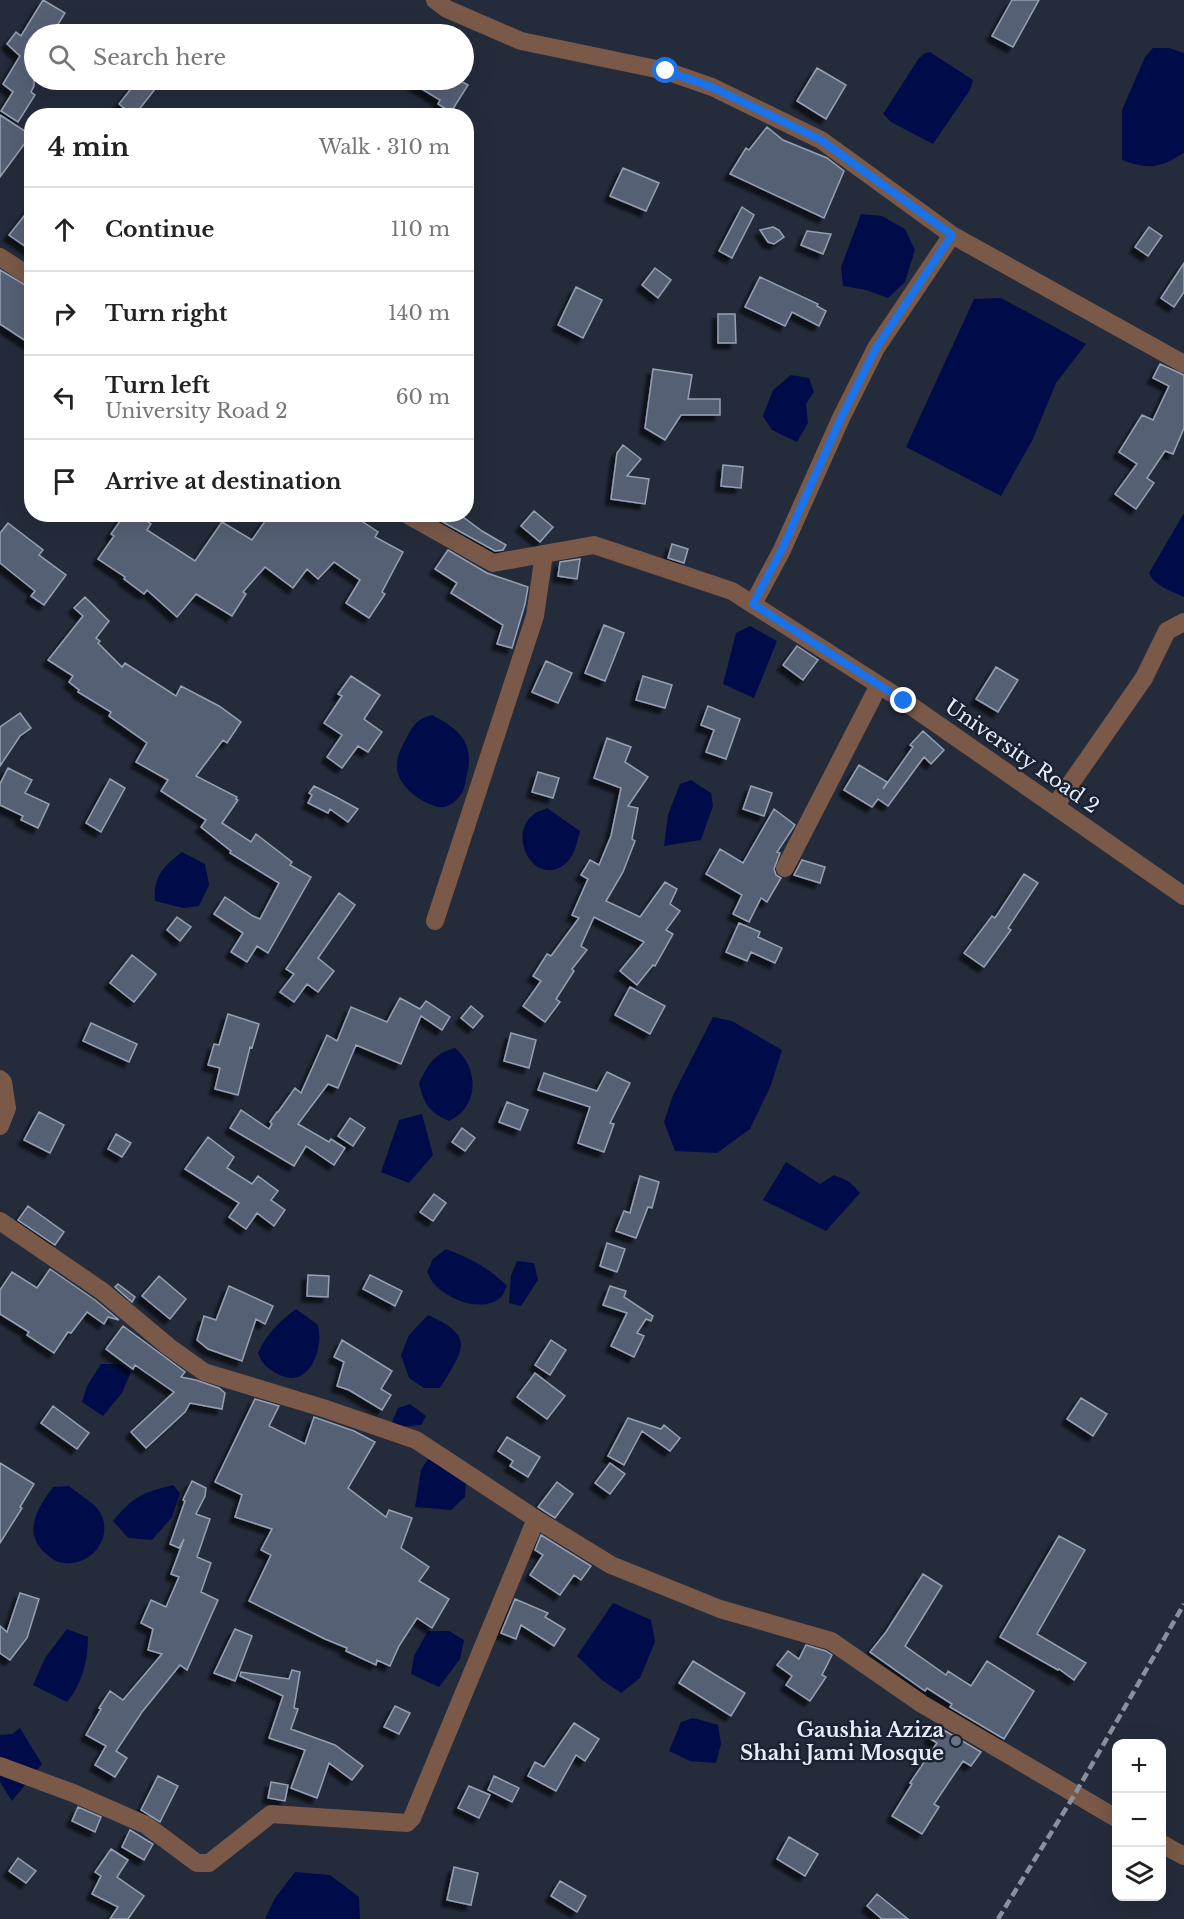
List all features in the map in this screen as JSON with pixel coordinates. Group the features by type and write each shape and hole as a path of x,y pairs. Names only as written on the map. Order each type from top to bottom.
{"street":[{"path":"435,0 447,9 521,41 666,71 712,87 821,140 952,235 1184,364"},
{"path":"753,604 782,549 841,418 876,348 952,235"},
{"path":"0,257 24,273"},
{"name":"University Road 2","path":"420,522 493,563 594,545 732,591 879,685 1184,896"},
{"path":"435,921 535,616 544,554"},
{"path":"1055,806 1144,678 1167,631 1184,622"},
{"path":"785,868 879,685"},
{"path":"0,1079 3,1082 7,1108 0,1126"},
{"path":"0,1221 102,1291 169,1347 204,1372 323,1408 416,1440 536,1520 611,1565 720,1609 831,1641 922,1704 1112,1816"},
{"path":"0,1766 73,1793 146,1825 197,1863 204,1864 209,1863 271,1814 407,1823 412,1818 536,1520"},
{"path":"1166,1847 1184,1856"}],"shaded area":[{"path":"1153,48 1169,48 1184,53 1184,153 1168,162 1147,166 1122,160 1122,110 1145,57"},
{"path":"930,52 973,80 970,90 933,144 891,122 883,114 919,58"},
{"path":"861,214 882,216 905,229 915,250 905,282 888,298 866,290 843,286 841,267"},
{"path":"1001,298 1086,344 1056,383 1033,439 1001,496 906,447 974,299"},
{"path":"791,375 809,378 814,392 806,404 808,423 797,442 772,430 763,416 773,390"},
{"path":"1184,513 1184,597 1159,585 1149,573"},
{"path":"750,626 777,641 754,698 723,684 736,633"},
{"path":"432,715 450,726 463,738 469,754 463,792 455,802 444,807 437,807 415,796 403,783 397,769 399,753 411,730 416,723"},
{"path":"691,780 711,793 713,806 701,840 664,846 668,815 680,784"},
{"path":"547,808 580,831 575,850 570,858 564,865 553,870 543,869 534,864 527,856 523,845 526,823 534,814"},
{"path":"182,852 205,864 209,885 199,906 183,908 155,901 156,885 161,872"},
{"path":"713,1017 732,1021 782,1050 771,1085 750,1129 717,1153 675,1151 664,1122 673,1095"},
{"path":"455,1048 467,1062 472,1088 467,1105 460,1114 449,1121 428,1106 419,1083 432,1061 442,1053"},
{"path":"422,1114 433,1155 409,1183 381,1172 399,1120"},
{"path":"786,1162 820,1184 834,1175 850,1182 860,1193 826,1231 763,1200"},
{"path":"446,1249 479,1264 507,1286 501,1297 484,1304 466,1303 440,1290 427,1272 433,1259"},
{"path":"517,1261 534,1263 538,1280 521,1306 509,1303 511,1275"},
{"path":"296,1309 318,1325 319,1339 317,1352 310,1367 305,1373 292,1378 270,1369 263,1363 258,1353 274,1328"},
{"path":"428,1315 454,1330 461,1345 455,1364 440,1388 424,1388 409,1378 401,1355 409,1335"},
{"path":"101,1364 121,1364 131,1372 122,1393 103,1416 82,1402 87,1386"},
{"path":"410,1404 426,1416 421,1425 400,1427 392,1422 398,1408"},
{"path":"428,1459 450,1468 466,1481 465,1497 451,1510 415,1507 421,1470"},
{"path":"173,1485 180,1493 172,1517 152,1540 128,1538 113,1521 139,1497"},
{"path":"69,1486 95,1506 102,1515 104,1535 94,1553 86,1559 65,1563 45,1553 34,1537 33,1528 38,1511 53,1487"},
{"path":"613,1603 651,1620 655,1642 640,1678 621,1693 602,1680 577,1656"},
{"path":"67,1629 88,1637 83,1672 77,1688 67,1702 33,1685 45,1658"},
{"path":"428,1631 449,1631 464,1640 460,1659 439,1687 411,1674 414,1656"},
{"path":"693,1718 718,1725 721,1744 716,1763 690,1761 669,1751 681,1722"},
{"path":"20,1728 42,1764 12,1801 0,1782 0,1735 12,1734"},
{"path":"295,1872 330,1875 359,1897 360,1919 265,1919 275,1898"}],"building":[{"path":"43,0 65,13 58,24 28,24"},
{"path":"1012,0 1039,0 1013,47 992,36"},
{"path":"24,31 24,90 32,90 31,92 35,95 27,108 24,108 18,122 1,111 13,92 3,84 20,56 7,44 16,32 21,36"},
{"path":"817,68 846,85 826,119 797,101"},
{"path":"130,90 154,90 140,108 124,108 119,104"},
{"path":"424,90 465,90 454,108 444,108 438,104 440,100"},
{"path":"0,115 24,130 24,144 0,177"},
{"path":"767,127 783,140 827,158 844,171 824,218 730,174 746,148 749,150"},
{"path":"623,168 659,183 646,211 610,196"},
{"path":"742,207 754,215 732,258 719,251"},
{"path":"24,216 24,245 9,235"},
{"path":"773,227 779,230 784,237 774,244 768,242 760,230"},
{"path":"1149,227 1162,236 1148,256 1135,247"},
{"path":"807,231 831,234 823,254 801,245"},
{"path":"1184,263 1184,292 1174,307 1161,298"},
{"path":"655,268 671,280 658,298 642,285"},
{"path":"0,270 24,284 24,340 0,324"},
{"path":"760,277 818,304 817,306 826,311 819,326 792,312 785,326 745,307"},
{"path":"576,287 602,300 583,338 558,325"},
{"path":"718,314 735,314 736,343 718,343"},
{"path":"1160,364 1184,375 1184,428 1173,454 1165,451 1147,478 1154,483 1136,509 1115,494 1137,464 1119,452 1142,415 1153,420 1169,386 1153,378"},
{"path":"653,369 692,375 688,399 720,399 720,415 681,415 665,440 645,428"},
{"path":"623,445 641,459 627,476 649,479 645,504 611,499 617,453"},
{"path":"723,465 743,467 741,488 721,486"},
{"path":"534,511 553,527 540,542 521,526"},
{"path":"119,522 148,522 151,524 147,530 195,561 222,522 252,540 264,522 363,522 378,532 375,537 403,552 382,592 385,594 369,618 346,603 360,580 334,562 318,579 307,569 293,588 265,567 243,592 246,594 232,616 196,594 177,617 147,590 144,594 124,579 125,577 98,559 114,536 111,534"},
{"path":"443,522 470,522 506,545 503,550 495,551"},
{"path":"8,523 43,550 39,555 66,575 44,605 31,596 35,591 0,563 0,533"},
{"path":"672,544 688,549 684,563 668,558"},
{"path":"448,550 487,573 528,587 512,648 497,644 503,625 451,593 457,583 435,569"},
{"path":"580,559 577,579 558,576 560,562"},
{"path":"85,597 109,621 96,638 100,641 98,643 122,667 125,663 176,696 181,686 219,706 241,722 227,743 223,740 196,776 237,797 238,800 222,823 251,842 256,834 292,862 290,865 311,877 268,953 257,946 247,962 231,952 243,933 214,914 225,897 260,919 279,883 230,853 231,851 201,827 206,820 161,791 168,780 136,762 147,743 109,716 111,712 78,692 79,690 69,682 73,676 48,660 83,616 74,608"},
{"path":"604,625 624,633 605,681 585,673"},
{"path":"797,646 818,660 803,680 783,665"},
{"path":"546,661 572,673 558,703 532,692"},
{"path":"996,667 1018,680 998,712 976,699"},
{"path":"351,676 380,695 364,719 382,732 368,752 358,746 342,768 327,757 342,735 324,723 342,696 338,694"},
{"path":"643,676 672,685 665,708 636,700"},
{"path":"708,706 740,719 726,759 706,752 714,730 701,725"},
{"path":"20,713 31,728 20,736 0,766 0,727"},
{"path":"923,731 944,750 931,764 924,757 888,806 878,799 872,807 844,790 859,765 887,782 883,789 913,747 910,745"},
{"path":"607,738 631,747 625,762 648,777 628,806 638,808 632,839 635,841 623,872 606,901 640,917 665,882 677,889 670,904 680,911 666,930 673,934 655,966 653,965 637,985 620,971 644,942 594,917 581,946 587,950 572,969 574,971 556,999 560,1002 545,1022 523,1006 541,981 533,976 547,954 551,956 579,918 572,915 588,879 581,875 590,860 599,865 611,836 621,788 594,778"},
{"path":"8,768 32,780 25,793 49,804 38,828 21,820 23,816 0,805 0,784"},
{"path":"538,772 559,778 553,798 532,792"},
{"path":"110,779 125,788 101,832 86,823"},
{"path":"314,786 358,809 348,822 330,809 328,813 308,803 312,795 309,793"},
{"path":"751,786 772,793 764,816 743,809"},
{"path":"774,809 795,825 777,852 780,853 774,869 776,875 781,878 767,902 761,898 749,922 733,914 742,895 706,874 720,849 743,863"},
{"path":"802,860 825,867 820,883 794,875"},
{"path":"1024,874 1038,883 1008,928 1011,930 984,967 964,953 992,916 995,918"},
{"path":"339,893 355,905 318,958 334,971 318,992 307,984 294,1002 280,992 294,974 286,969"},
{"path":"177,917 191,927 180,941 167,930"},
{"path":"739,923 760,932 758,937 782,948 775,963 751,952 747,961 726,952"},
{"path":"132,955 156,974 134,1002 110,983"},
{"path":"630,987 665,1006 650,1034 615,1015"},
{"path":"400,998 420,1009 426,1001 450,1017 442,1030 421,1016 401,1064 356,1045 338,1088 328,1084 298,1124 329,1142 331,1139 345,1148 334,1165 306,1146 294,1166 230,1128 241,1110 269,1129 272,1124 270,1122 295,1088 301,1093 327,1035 337,1041 351,1007 387,1022"},
{"path":"471,1006 483,1016 473,1028 461,1018"},
{"path":"228,1014 259,1024 252,1048 250,1047 238,1095 215,1089 220,1068 208,1065 214,1044 219,1045"},
{"path":"91,1023 137,1044 129,1062 83,1041"},
{"path":"511,1033 536,1040 529,1068 504,1061"},
{"path":"607,1072 630,1083 610,1123 614,1124 604,1152 578,1143 590,1107 538,1090 544,1073 597,1091"},
{"path":"507,1102 528,1110 520,1130 499,1122"},
{"path":"39,1112 64,1125 50,1153 24,1140"},
{"path":"350,1118 365,1128 353,1146 338,1136"},
{"path":"462,1128 475,1138 465,1151 452,1142"},
{"path":"116,1134 131,1143 122,1157 108,1149"},
{"path":"208,1137 234,1157 227,1168 252,1184 258,1176 278,1191 271,1200 285,1210 274,1226 257,1213 246,1229 229,1217 239,1203 185,1169"},
{"path":"640,1176 659,1182 652,1208 648,1207 636,1238 616,1231 624,1211 630,1213"},
{"path":"434,1194 446,1203 433,1221 420,1212"},
{"path":"28,1206 64,1232 55,1245 18,1220"},
{"path":"607,1243 625,1249 617,1272 600,1266"},
{"path":"50,1269 95,1300 119,1320 108,1317 104,1324 87,1312 71,1333 68,1332 54,1353 27,1335 29,1332 0,1314 0,1290 12,1272 37,1288"},
{"path":"308,1275 329,1276 328,1297 307,1296"},
{"path":"370,1275 402,1291 395,1306 363,1289"},
{"path":"159,1276 186,1299 170,1319 142,1296"},
{"path":"118,1284 135,1297 132,1302 115,1287"},
{"path":"229,1286 273,1306 265,1324 256,1319 242,1361 208,1349 197,1340 204,1316 216,1320"},
{"path":"610,1286 626,1291 624,1297 653,1316 651,1321 646,1319 637,1333 644,1336 634,1357 611,1346 627,1313 603,1305"},
{"path":"123,1326 185,1372 181,1377 219,1388 225,1393 222,1409 190,1403 185,1412 146,1448 131,1432 174,1392 135,1365 133,1369 106,1349"},
{"path":"342,1340 392,1371 381,1389 391,1395 382,1410 349,1390 337,1386 344,1362 334,1357"},
{"path":"551,1340 566,1350 550,1375 535,1365"},
{"path":"535,1373 565,1396 547,1419 517,1397"},
{"path":"1081,1398 1107,1414 1093,1436 1067,1419"},
{"path":"255,1399 279,1406 269,1426 305,1444 314,1417 354,1431 375,1442 348,1488 386,1517 389,1510 412,1518 401,1548 429,1567 419,1581 449,1599 432,1628 417,1618 399,1646 390,1666 377,1660 376,1665 346,1651 347,1648 249,1601 271,1555 261,1550 272,1529 235,1517 242,1495 215,1482"},
{"path":"53,1406 89,1433 77,1449 41,1423"},
{"path":"628,1418 661,1429 664,1425 680,1438 670,1451 642,1431 624,1465 608,1456"},
{"path":"507,1437 540,1457 528,1477 510,1466 513,1461 498,1451"},
{"path":"0,1463 34,1484 0,1543"},
{"path":"610,1463 625,1474 610,1494 595,1483"},
{"path":"192,1481 206,1488 205,1496 196,1514 210,1519 197,1557 211,1563 201,1592 218,1600 187,1670 180,1665 142,1712 116,1751 127,1758 115,1777 95,1765 106,1746 86,1735 110,1691 123,1700 162,1654 148,1650 153,1629 141,1623 151,1600 166,1607 179,1577 171,1574 184,1539 179,1548 170,1544 185,1501 183,1500"},
{"path":"557,1482 573,1494 555,1518 538,1507"},
{"path":"541,1535 591,1566 581,1580 574,1575 560,1595 530,1575 543,1555 535,1550"},
{"path":"1059,1536 1085,1550 1037,1634 1086,1663 1074,1680 1059,1669 1000,1637"},
{"path":"923,1574 942,1586 905,1646 946,1675 948,1671 971,1686 987,1661 1034,1691 1004,1739 950,1707 952,1704 927,1688 925,1691 870,1652 886,1632"},
{"path":"20,1593 39,1599 27,1638 10,1660 0,1653 0,1626 7,1632"},
{"path":"515,1599 548,1613 545,1617 565,1629 554,1646 521,1625 516,1639 501,1633"},
{"path":"235,1629 252,1636 235,1681 214,1673"},
{"path":"806,1645 832,1655 822,1675 826,1677 810,1701 786,1685 792,1676 777,1665 788,1651 799,1659"},
{"path":"693,1661 745,1693 731,1716 679,1683"},
{"path":"292,1670 300,1672 294,1708 298,1709 291,1729 335,1745 363,1766 352,1780 329,1763 317,1798 291,1788 305,1750 269,1738 283,1696 240,1676 241,1672 289,1679"},
{"path":"395,1706 410,1713 399,1734 384,1727"},
{"path":"574,1723 599,1739 585,1761 576,1755 556,1791 528,1776 535,1762 544,1767"},
{"path":"937,1726 981,1752 971,1766 963,1761 934,1804 939,1807 922,1834 892,1816 912,1784 910,1783 937,1743 929,1738"},
{"path":"158,1776 178,1786 160,1822 141,1810"},
{"path":"494,1776 519,1788 512,1802 488,1790"},
{"path":"271,1782 288,1785 285,1801 268,1798"},
{"path":"469,1786 490,1795 479,1818 458,1808"},
{"path":"78,1807 101,1817 95,1832 72,1821"},
{"path":"130,1830 153,1844 144,1860 122,1847"},
{"path":"789,1837 818,1854 805,1876 777,1859"},
{"path":"111,1849 128,1860 117,1877 144,1896 128,1919 110,1919 118,1907 92,1894 101,1876 95,1872"},
{"path":"18,1858 36,1871 26,1883 9,1871"},
{"path":"454,1867 478,1873 471,1905 447,1900"},
{"path":"560,1881 586,1896 577,1912 551,1896"},
{"path":"877,1894 908,1919 882,1919 867,1906"}],"railway":[{"path":"998,1919 1075,1794 1184,1604"}],"place":[{"name":"Gaushia Aziza Shahi Jami Mosque","path":"956,1741"}],"route":[{"path":"666,71 712,87 821,140 952,235 876,348 841,418 782,549 753,604 904,701"}]}
